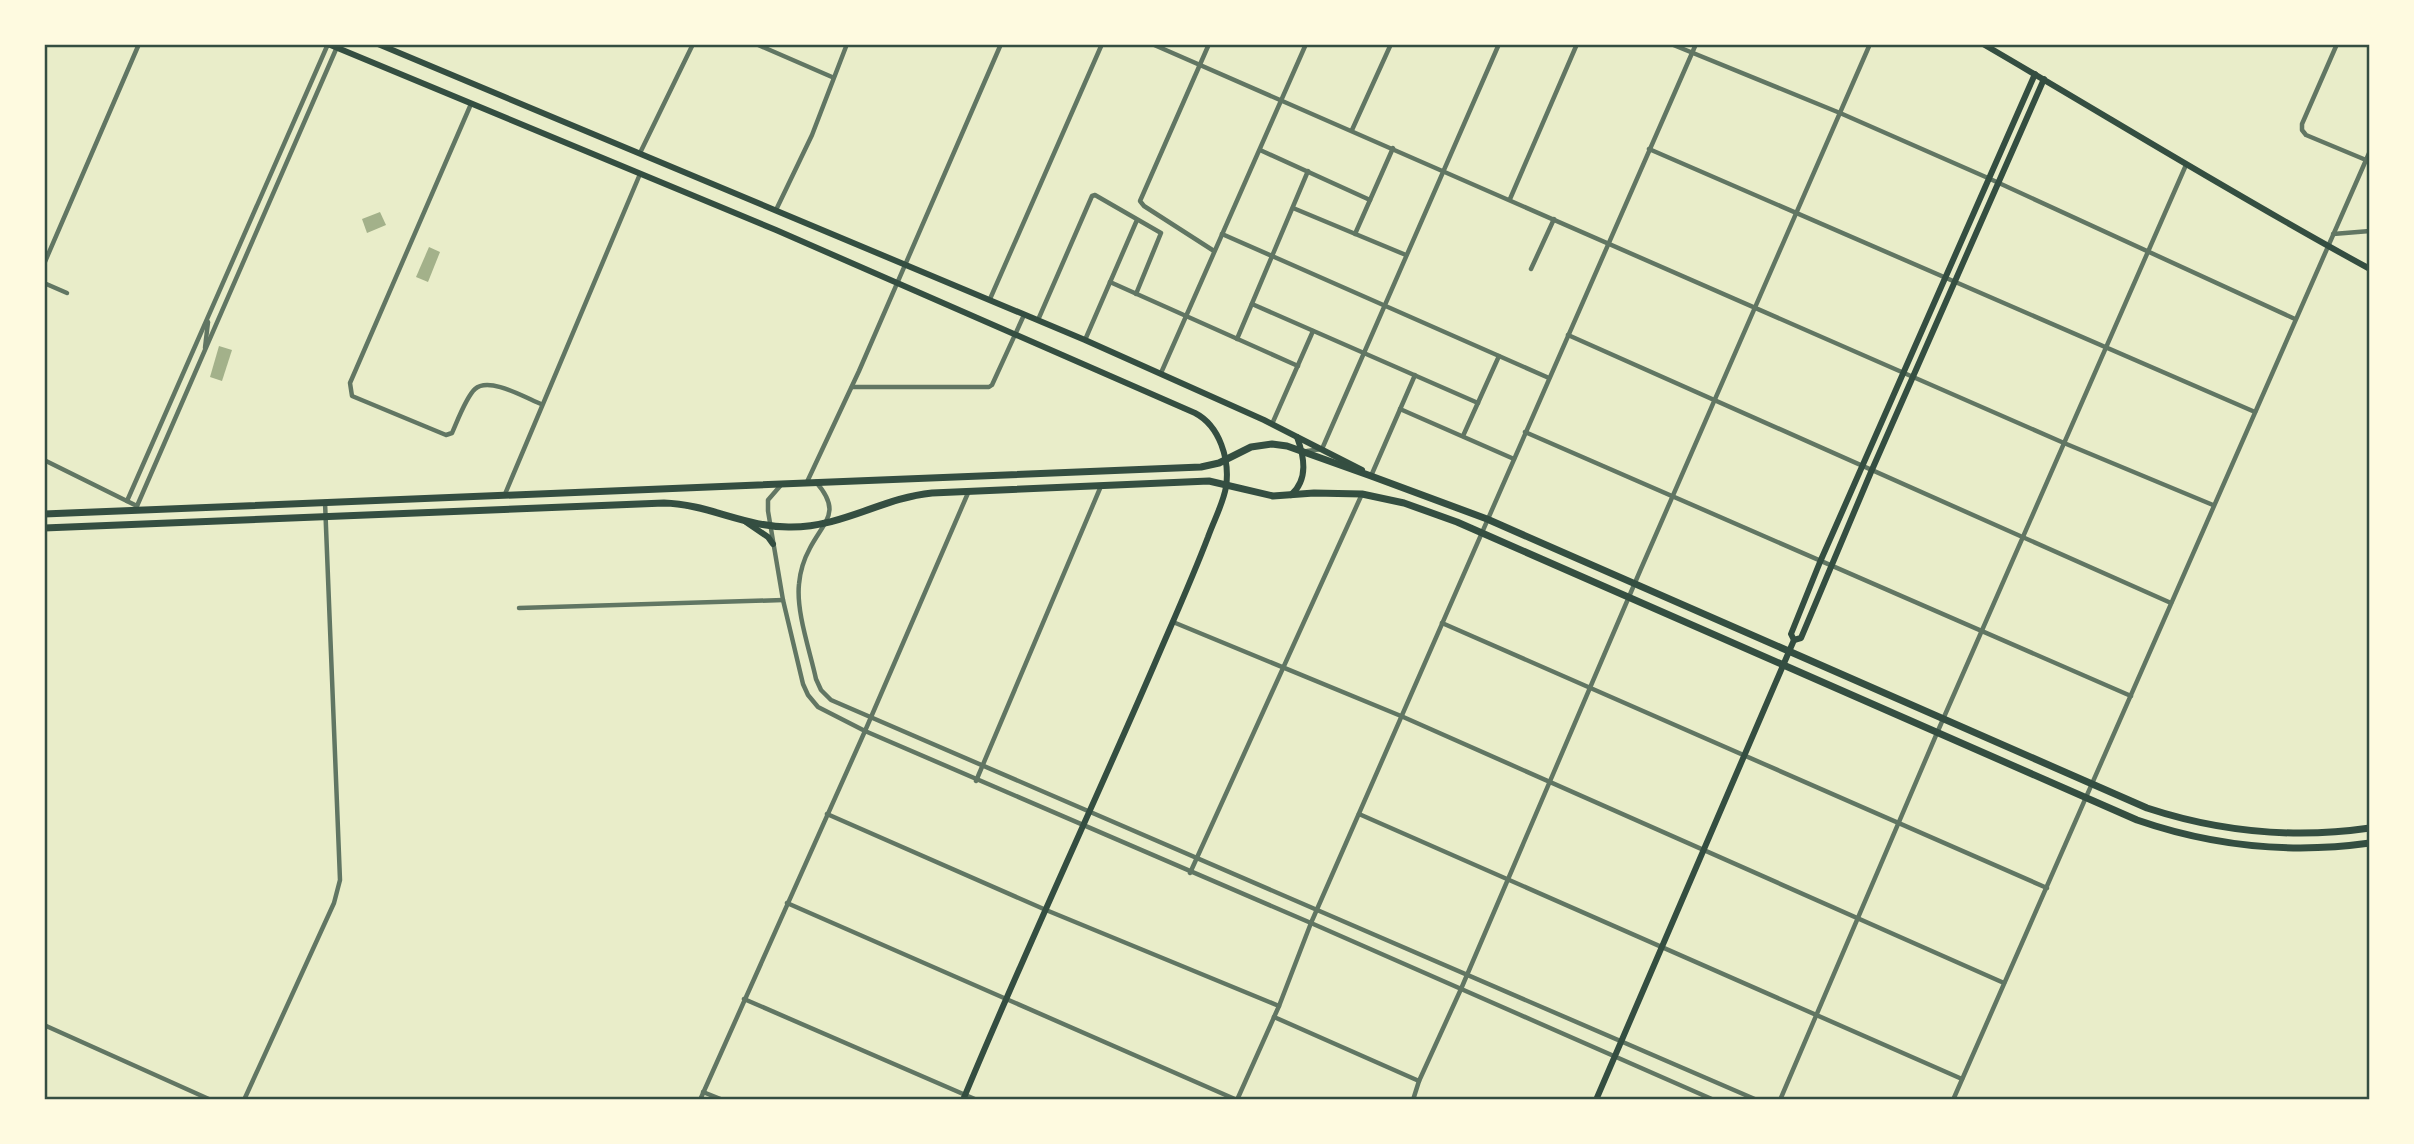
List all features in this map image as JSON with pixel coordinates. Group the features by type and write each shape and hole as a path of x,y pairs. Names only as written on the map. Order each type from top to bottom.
{"main road":[{"path":"328,44 898,281 1202,417 1216,432 1224,461 1226,484 1199,561 964,1098"},
{"path":"378,44 1085,340 1272,424 1371,475"},
{"path":"1983,44 2370,270"},
{"path":"1794,640 1791,634 1820,562 2035,74"},
{"path":"1596,1100 1788,652 1794,640 1801,638 2044,79"},
{"path":"1291,495 1298,489 1303,476 1297,437"},
{"path":"44,513 1184,468 1208,466 1246,449 1279,444 1488,519 2147,808 2222,828 2295,834 2370,828"},
{"path":"44,528 664,503 690,505 770,526 792,527 826,524 857,516 905,497 932,493 1209,481 1260,494 1362,494 1404,503 1482,532 1782,666 2155,826 2228,843 2295,849 2370,843"},
{"path":"741,520 762,533 773,544"}],"street":[{"path":"44,264 139,44"},
{"path":"127,502 328,44"},
{"path":"640,153 693,44"},
{"path":"756,44 832,77"},
{"path":"776,210 812,135 832,77 847,44"},
{"path":"1001,44 811,482 826,494 830,506 826,524 807,555 798,587 799,605 821,690 831,700 1757,1100"},
{"path":"990,299 1102,44"},
{"path":"1152,44 2064,443 2213,505"},
{"path":"1209,44 1140,201 1143,206 1214,251"},
{"path":"1161,373 1307,44"},
{"path":"1352,130 1391,44"},
{"path":"1301,451 1322,449 1499,44"},
{"path":"1510,199 1577,44"},
{"path":"1671,44 1840,113 2295,318"},
{"path":"787,904 1237,1100 1279,1006 1311,923 1696,44"},
{"path":"1413,1100 1634,583 1870,44"},
{"path":"2337,44 2302,124 2302,130 2306,135 2367,160"},
{"path":"44,460 140,508 337,47"},
{"path":"471,103 351,383 352,396 446,435 452,433 473,390 482,385 494,385 541,404"},
{"path":"1354,234 1393,148"},
{"path":"1649,149 2255,412"},
{"path":"1260,150 1370,200"},
{"path":"1953,1100 2370,151"},
{"path":"1780,1100 1942,719 2186,164"},
{"path":"1237,339 1308,172"},
{"path":"505,494 640,173"},
{"path":"1038,320 1092,196 1095,195 1161,234 1136,294"},
{"path":"1293,208 1406,256"},
{"path":"1531,269 1554,219"},
{"path":"1085,340 1137,220"},
{"path":"2333,234 2370,231"},
{"path":"1222,234 1549,378"},
{"path":"1110,282 1298,366"},
{"path":"44,283 67,293"},
{"path":"1252,304 1478,403"},
{"path":"852,387 989,387 1024,314"},
{"path":"205,352 208,317"},
{"path":"1272,424 1313,331"},
{"path":"1568,335 1871,472 2171,603"},
{"path":"1463,436 1499,356"},
{"path":"1371,475 1415,375"},
{"path":"1400,409 1514,459"},
{"path":"1525,432 2131,696"},
{"path":"784,483 775,489 768,500 770,526 783,600 803,684 818,707 865,732 975,781 1311,923 1714,1100"},
{"path":"975,781 1101,486"},
{"path":"700,1100 865,732 968,491"},
{"path":"1190,873 1362,494"},
{"path":"244,1100 334,902 340,880 325,501"},
{"path":"519,608 783,600"},
{"path":"1173,622 1401,716 2004,983"},
{"path":"1442,623 2047,888"},
{"path":"827,814 1279,1006"},
{"path":"1359,814 1962,1079"},
{"path":"744,999 964,1098 977,1100"},
{"path":"1274,1017 1419,1081"},
{"path":"44,1025 211,1100"},
{"path":"703,1092 723,1100"}],"shaded area":[{"path":"380,212 386,225 367,233 362,219"},
{"path":"429,247 440,252 428,282 416,277"},
{"path":"219,346 232,350 222,381 210,377"}]}
